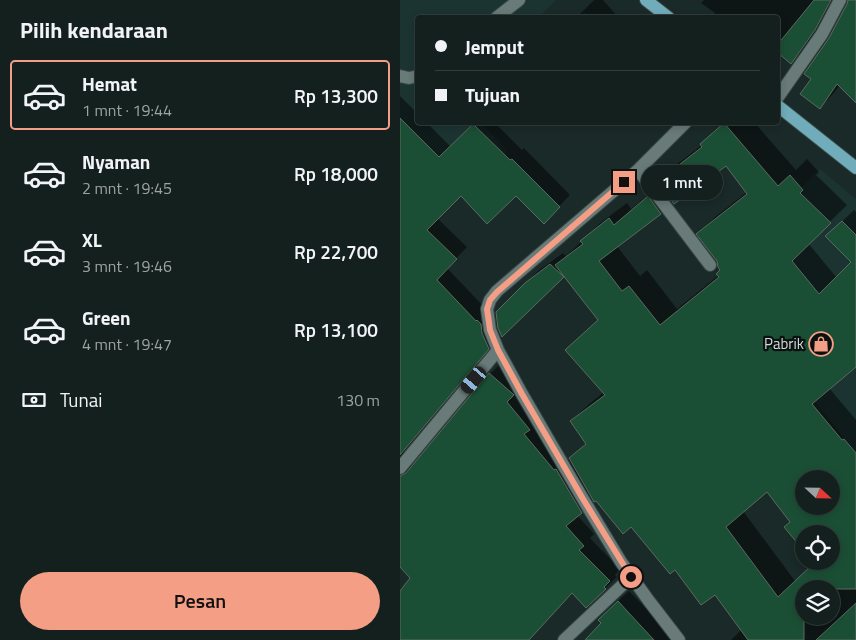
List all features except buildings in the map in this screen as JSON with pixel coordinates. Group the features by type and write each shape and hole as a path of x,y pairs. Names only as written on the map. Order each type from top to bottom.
{"main road":[{"path":"654,2 665,15"},
{"path":"780,108 856,168"}],"street":[{"path":"500,15 519,0"},
{"path":"780,93 822,34 840,0"},
{"path":"400,76 408,78 415,77"},
{"path":"679,640 631,577 522,394 498,350 490,330 487,309 490,300 504,285 638,170 683,125"},
{"path":"638,170 710,265"},
{"path":"400,468 498,350"},
{"path":"564,640 631,577"}],"shaded area":[{"path":"400,0 556,0 541,15 415,15 415,125 484,125 507,151 424,232 400,206"},
{"path":"820,169 856,199 856,453 739,306 751,239"}],"place":[{"name":"Pabrik","path":"821,344"}],"route":[{"path":"624,182 497,292 490,300 487,318 498,350 522,394 631,577"}]}
